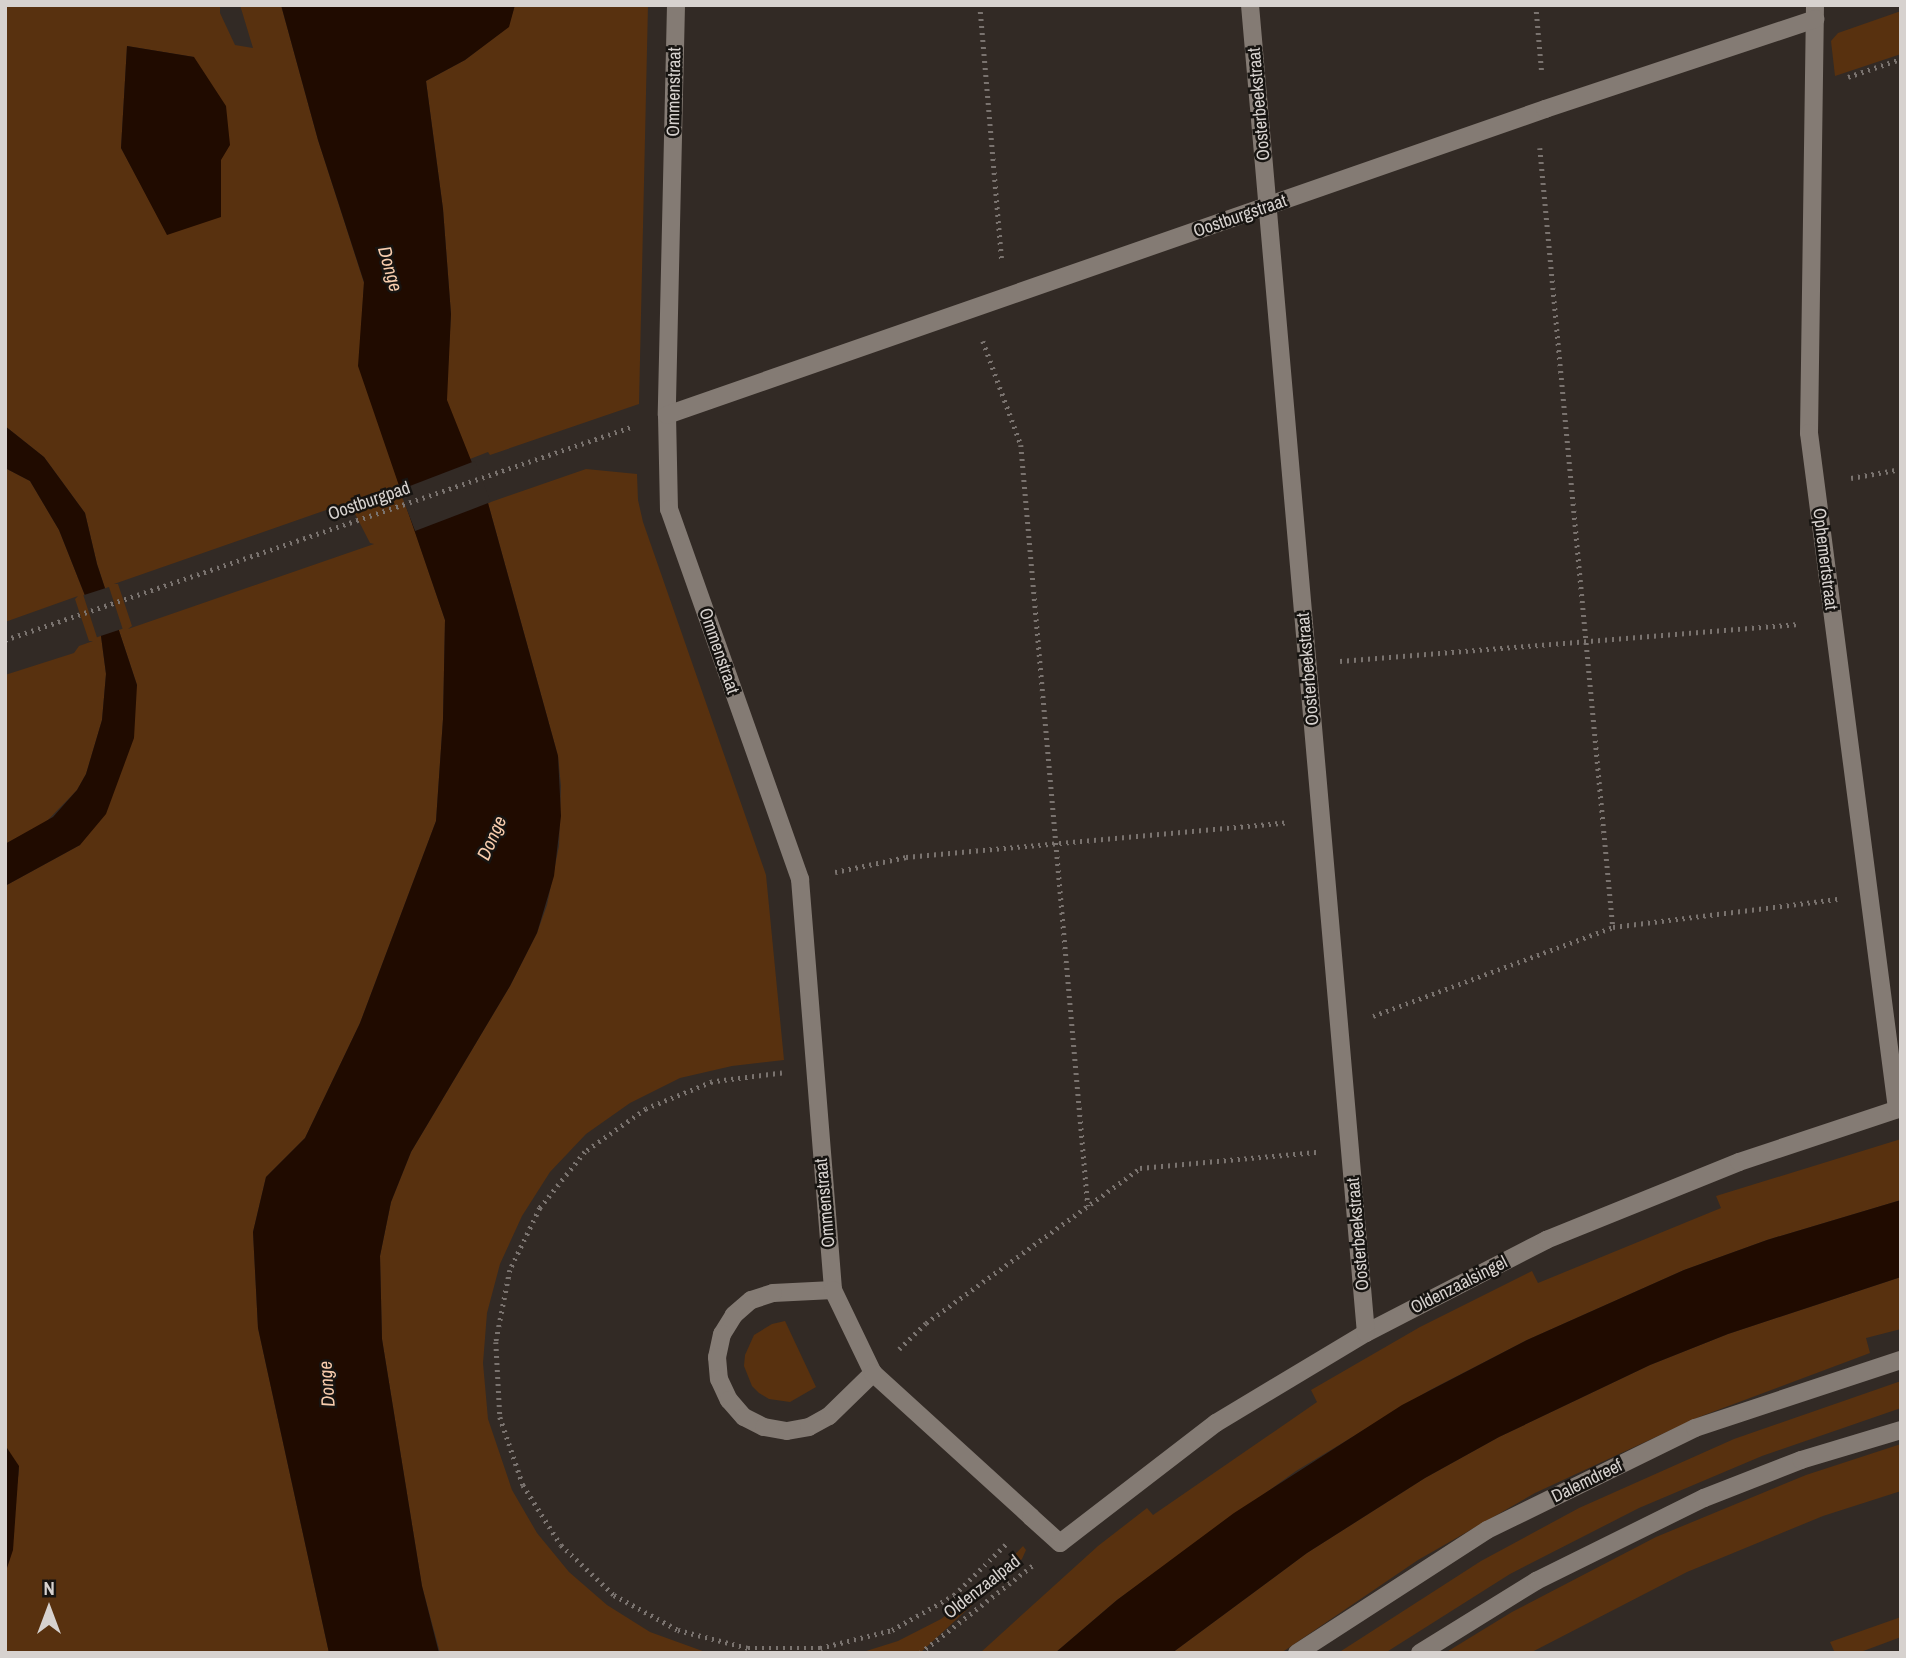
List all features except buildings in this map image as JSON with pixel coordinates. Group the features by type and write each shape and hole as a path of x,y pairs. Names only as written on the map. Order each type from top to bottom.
{"street":[{"name":"Ommenstraat","path":"676,5 667,415 669,509 800,879 833,1290 873,1373 1060,1543"},
{"name":"Oosterbeekstraat","path":"1250,5 1366,1333"},
{"name":"Oostburgstraat","path":"667,415 1268,207 1815,12"},
{"name":"Ophemertstraat","path":"1815,12 1808,433 1899,1109"},
{"name":"Oldenzaalsingel","path":"1060,1543 1216,1423 1366,1333 1546,1240 1739,1162 1899,1109"},
{"path":"833,1290 773,1293 751,1300 734,1315 722,1334 717,1357 719,1379 729,1400 744,1417 764,1427 787,1431 809,1427 829,1416 873,1373"},
{"name":"Dalemdreef","path":"1297,1653 1486,1530 1695,1428 1901,1360"},
{"path":"1420,1653 1536,1581 1704,1498 1801,1460 1901,1430"}],"path":[{"path":"980,5 1005,298"},
{"path":"1536,5 1541,111 1613,927"},
{"path":"1814,88 1901,59"},
{"path":"971,309 1021,444 1088,1206"},
{"name":"Oostburgpad","path":"5,640 667,415"},
{"path":"1815,484 1901,469"},
{"path":"1308,664 1833,621"},
{"path":"800,879 906,857 1321,819"},
{"path":"1339,1029 1613,927 1869,895"},
{"path":"815,1071 712,1082 646,1109 585,1152 540,1208 510,1270 496,1342 500,1417 523,1485 561,1545 614,1595 678,1630 748,1648 820,1648 892,1630 954,1595 1031,1517"},
{"path":"873,1373 926,1323 1140,1168 1350,1149"},
{"name":"Oldenzaalpad","path":"920,1653 1060,1543"}],"shaded area":[{"path":"5,5 220,5 220,13 235,45 253,48 240,5 281,5 318,140 364,283 359,366 445,620 443,719 436,821 360,1023 305,1138 266,1177 253,1232 258,1328 329,1653 5,1653 5,1574 19,1470 5,1445 5,886 80,845 137,685 97,564 85,513 44,457 5,426","holes":["127,46 194,57 168,235 121,148","352,501 350,504 370,543 374,544 128,629 132,626 118,584 114,584"]},
{"path":"515,5 648,5 639,404 490,455 488,452 470,459 446,400 451,314 443,209 426,81 465,60 508,27"},
{"path":"1901,11 1901,54 1835,76 1831,41 1838,33"},
{"path":"5,468 30,481 59,530 101,636 106,674 102,720 86,774 77,790 45,823 5,844 5,675 74,653 79,646 93,641 89,641 75,599 78,596 5,622"},
{"path":"586,469 637,474 638,500 643,522 766,875 784,1060 732,1066 680,1078 630,1103 586,1134 550,1172 522,1216 500,1264 487,1313 483,1363 488,1419 512,1490 537,1533 569,1572 607,1605 650,1632 708,1653 440,1653 422,1586 382,1339 380,1256 391,1202 411,1152 510,986 537,933 547,905 559,846 561,786 558,756 488,503"},
{"path":"1901,1139 1901,1200 1767,1240 1684,1270 1527,1340 1430,1390 1296,1471 1117,1600 1055,1653 980,1653 1098,1546 1147,1508 1153,1515 1317,1402 1311,1390 1420,1327 1532,1271 1538,1283 1721,1208 1716,1196"},
{"path":"1901,1277 1901,1329 1866,1338 1870,1353 1699,1417 1535,1493 1418,1560 1281,1653 1172,1653 1307,1553 1425,1478 1499,1437 1650,1365 1728,1334"},
{"path":"785,1321 816,1387 790,1402 769,1399 759,1393 752,1386 744,1366 745,1355 754,1335 772,1324"},
{"path":"1901,1381 1901,1408 1762,1456 1639,1508 1510,1574 1385,1653 1338,1653 1481,1561 1579,1508 1734,1439"},
{"path":"1901,1444 1901,1491 1823,1516 1687,1572 1530,1653 1445,1653 1512,1612 1656,1537 1806,1475"},
{"path":"1023,1546 1026,1550 1022,1559 920,1653 860,1653 898,1641 941,1619 987,1584"},
{"path":"1901,1617 1901,1637 1858,1653 1835,1653 1830,1642"}],"water":[{"name":"Donge","path":"281,5 515,5 509,27 465,60 426,81 443,209 451,314 447,400 488,503 558,756 561,816 554,876 537,933 510,986 411,1152 391,1202 380,1256 382,1339 422,1586 439,1653 329,1653 258,1328 253,1232 266,1177 305,1138 360,1023 436,821 443,719 445,620 358,366 364,282 318,140"},
{"path":"127,46 194,57 226,106 230,145 221,160 221,217 167,235 121,148"},
{"path":"5,426 44,457 85,513 97,564 137,685 134,738 106,814 80,845 5,886 5,844 53,817 77,790 86,774 102,720 106,674 101,636 59,530 30,481 5,468"},
{"path":"1901,1200 1901,1277 1728,1334 1650,1365 1499,1437 1425,1478 1307,1553 1172,1653 1055,1653 1117,1600 1234,1513 1402,1405 1527,1340 1684,1270 1767,1240"},
{"path":"5,1445 19,1466 13,1550 5,1574"}],"pier":[{"path":"475,461 491,502 415,531 399,490"},
{"path":"109,587 123,629 97,637 83,595"}]}
